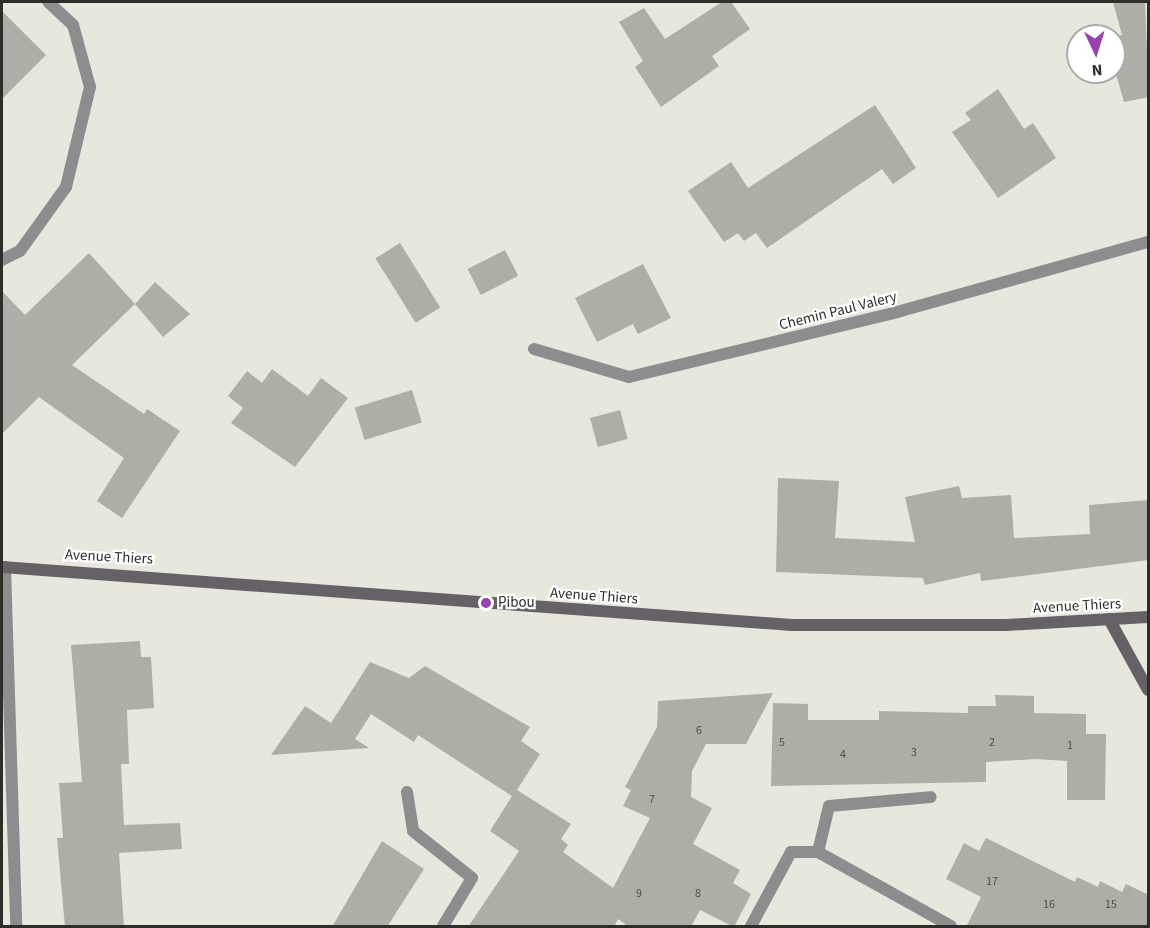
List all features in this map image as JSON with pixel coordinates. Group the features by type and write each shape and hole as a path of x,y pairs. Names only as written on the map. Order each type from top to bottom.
{"main road":[{"name":"Avenue Thiers","path":"3,567 792,625 1006,626 1149,617"},
{"path":"1109,619 1149,690"}],"street":[{"path":"2,260 20,251 66,187 90,87 73,25 48,2"},
{"name":"Chemin Paul Valery","path":"534,349 629,377 897,312 1149,242"},
{"path":"3,567 16,927"},
{"path":"407,792 413,831 472,878 443,927"},
{"path":"818,852 829,806 931,797"},
{"path":"751,927 791,852 818,852 951,927"}],"building":[{"path":"722,2 731,2 750,29 712,56 719,66 661,107 635,67 643,61 619,22 644,8 665,39"},
{"path":"1113,2 1145,2 1149,97 1124,102 1119,84 1126,84 1126,24 1119,24"},
{"path":"2,11 46,55 2,99"},
{"path":"998,89 1024,129 1033,123 1056,158 998,198 952,132 971,120 965,113"},
{"path":"875,105 916,168 893,184 882,169 767,248 756,233 744,241 738,233 724,242 688,191 731,162 748,188"},
{"path":"400,243 440,307 416,323 375,258"},
{"path":"505,250 518,276 481,295 468,269"},
{"path":"89,253 135,304 72,365 144,414 147,409 180,431 122,518 97,501 124,458 39,397 2,434 2,291 25,315"},
{"path":"643,264 671,318 638,334 633,324 597,342 575,298"},
{"path":"155,282 190,314 163,337 135,304"},
{"path":"272,369 308,396 321,378 348,398 295,467 231,423 243,408 228,396 247,371 262,383"},
{"path":"412,390 422,423 365,440 355,408"},
{"path":"620,410 628,439 598,447 590,418"},
{"path":"778,478 839,481 835,538 915,542 905,497 959,486 962,498 1011,495 1014,538 1090,534 1089,505 1149,500 1149,560 981,581 980,573 925,585 923,578 776,572"},
{"path":"140,641 141,657 151,657 154,708 127,710 129,764 121,764 124,825 180,823 182,849 119,853 124,927 65,927 57,838 63,838 59,783 82,782 71,645"},
{"path":"370,662 409,678 425,666 530,727 521,741 540,754 517,790 571,824 561,839 568,845 563,852 613,888 650,818 623,806 631,790 625,787 657,727 658,701 773,693 746,744 706,744 692,771 691,797 712,808 693,844 740,870 733,883 751,894 734,927 700,910 691,927 629,927 618,919 614,927 468,927 519,851 490,831 512,796 418,735 414,742 371,714 355,739 369,748 271,755 305,706 331,723"},
{"path":"995,695 1034,696 1034,713 1086,714 1086,734 1106,734 1105,800 1067,800 1067,761 1035,759 986,762 986,782 771,786 773,703 808,704 808,720 879,720 879,711 968,713 968,706 996,706"},
{"path":"986,838 1075,882 1077,877 1098,887 1100,881 1122,892 1126,884 1149,895 1149,927 966,927 981,897 946,879 964,843 979,851"},
{"path":"382,841 424,869 387,927 332,927"}],"place":[{"name":"Pibou","path":"486,603"}]}
